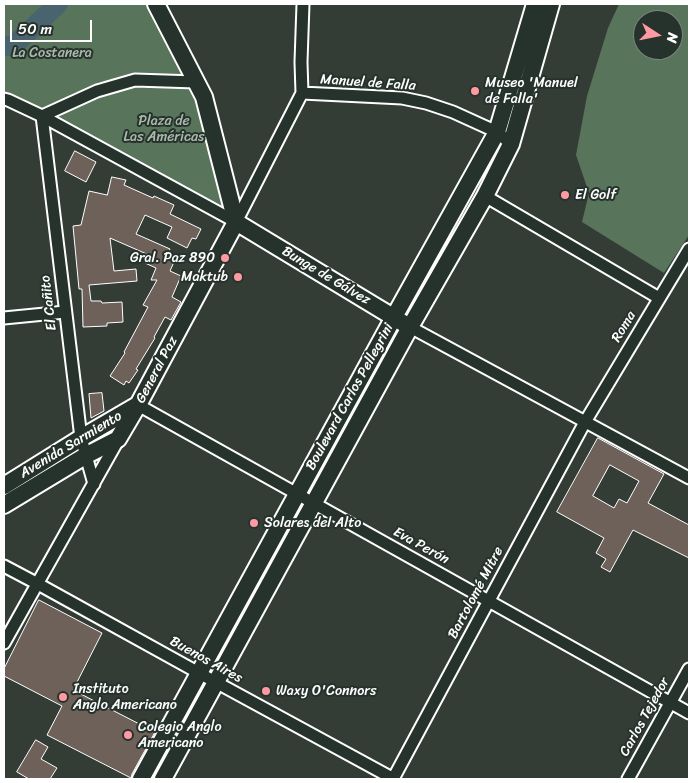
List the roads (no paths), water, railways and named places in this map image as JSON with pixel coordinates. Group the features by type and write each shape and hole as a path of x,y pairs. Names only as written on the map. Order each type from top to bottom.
{"street":[{"path":"156,4 204,97 236,222"},
{"path":"302,93 303,4"},
{"name":"Boulevard Carlos Pellegrini","path":"141,779 496,132 534,4"},
{"name":"Boulevard Carlos Pellegrini","path":"162,779 410,327 485,196 511,144 551,4"},
{"path":"42,116 97,91 134,80 196,82"},
{"name":"Manuel de Falla","path":"302,93 402,98 418,101 453,112 496,132 511,144"},
{"name":"General Paz","path":"4,643 138,405 236,222 302,93"},
{"name":"Bunge de Gálvez","path":"4,100 8,100 42,116 236,222 410,327 689,478"},
{"name":"El Cañito","path":"42,116 81,438 94,484"},
{"path":"485,196 659,298"},
{"name":"Roma","path":"585,422 689,249"},
{"path":"4,318 65,312"},
{"name":"Avenida Sarmiento","path":"4,486 138,405"},
{"name":"Eva Perón","path":"138,405 689,713"},
{"name":"Bartolomé Mitre","path":"394,779 585,422"},
{"name":"Avenida Sarmiento","path":"4,505 85,456 118,439"},
{"name":"Buenos Aires","path":"4,566 394,779"},
{"name":"Carlos Tejedor","path":"628,779 689,669"}],"waterway":[{"path":"4,46 13,46 58,4"}],"place":[{"name":"Museo 'Manuel de Falla'","path":"475,91"},
{"name":"El Golf","path":"565,195"},
{"name":"Gral. Paz 890","path":"225,258"},
{"name":"Maktub","path":"238,277"},
{"name":"Solares del Alto","path":"254,523"},
{"name":"Waxy O'Connors","path":"266,691"},
{"name":"Instituto Anglo Americano","path":"63,697"},
{"name":"Colegio Anglo Americano","path":"128,735"}],"park label":[{"name":"La Costanera","path":"52,53"},
{"name":"Plaza de Las Américas","path":"164,130"}]}
